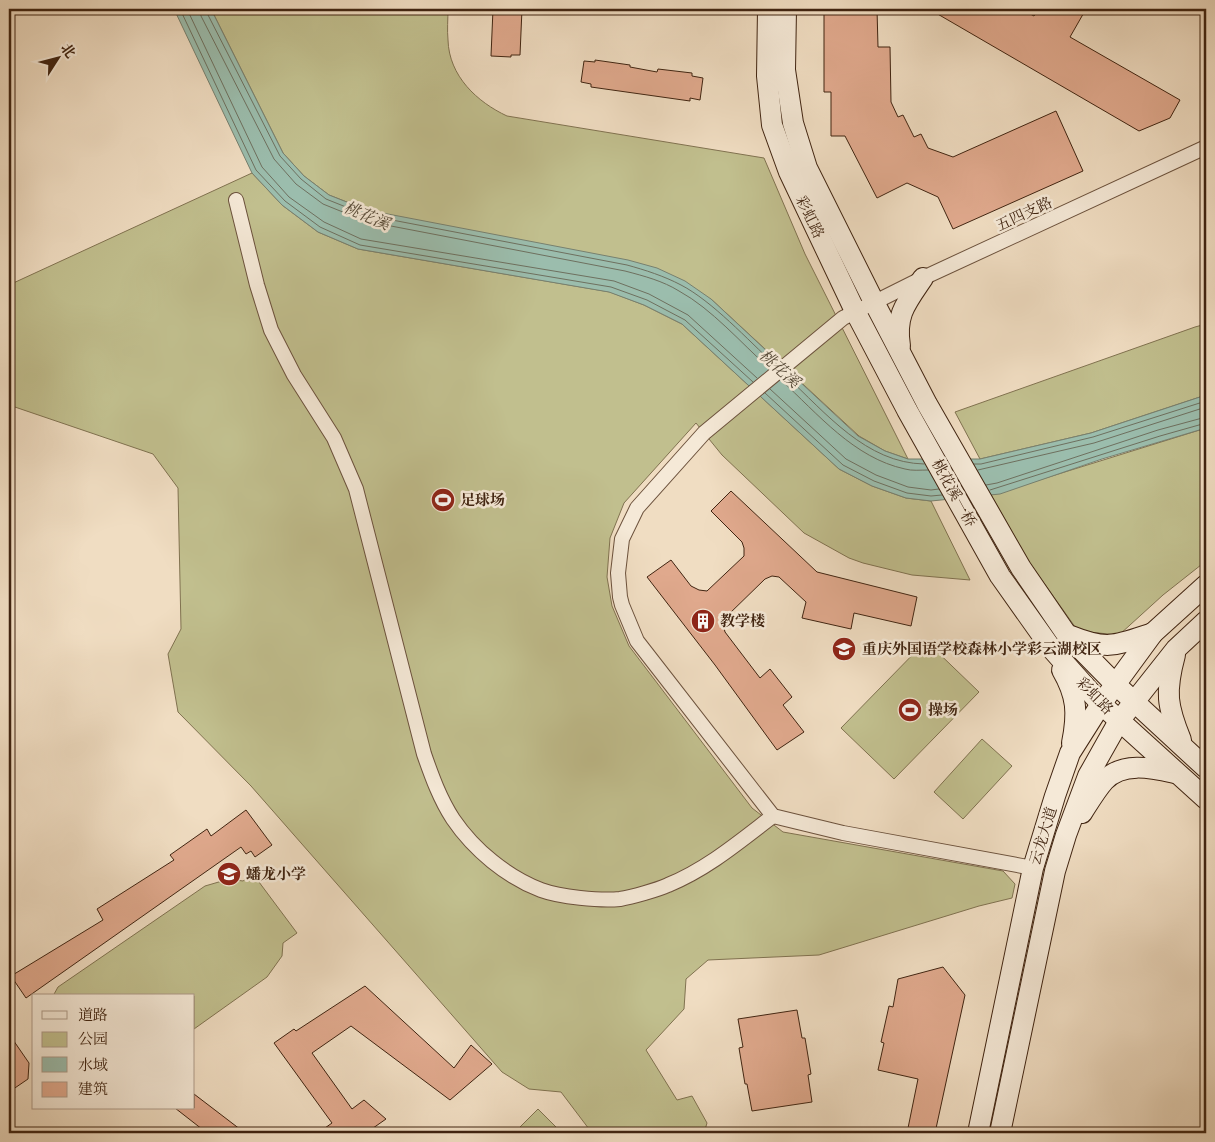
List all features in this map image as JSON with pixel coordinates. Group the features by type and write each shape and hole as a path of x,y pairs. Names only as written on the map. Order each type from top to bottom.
{"main road":[{"name":"彩虹路","path":"768,9 766,76 772,125 789,172 849,314 907,410"},
{"name":"彩虹路","path":"786,9 785,70 793,123 807,168 927,404"},
{"path":"902,356 898,333 900,318 904,305 923,278"},
{"name":"桃花溪一桥","path":"927,404 1020,568"},
{"name":"桃花溪一桥","path":"907,410 1000,576"},
{"name":"彩虹路","path":"1020,568 1067,635 1114,684 1206,768"},
{"name":"彩虹路","path":"1000,576 1051,648 1101,704 1206,800"},
{"name":"云龙大道","path":"978,1133 1033,868 1070,753 1114,684 1153,633 1206,585"},
{"name":"云龙大道","path":"1000,1133 1055,871 1066,834 1088,776 1119,721 1176,649 1206,621"},
{"path":"1067,635 1088,643 1107,646 1153,633"},
{"path":"1051,648 1070,683 1076,702 1077,721 1070,753"},
{"path":"1176,649 1169,676 1167,696 1172,718 1184,747"},
{"path":"1066,834 1106,779 1123,769 1145,766 1177,774"}],"street":[{"name":"五四支路","path":"772,816 637,641 622,605 618,573 622,539 637,508 711,426 849,314 1206,147"},
{"path":"236,200 256,285 272,330 294,375 334,438 356,490 424,754 435,788 454,820 478,850 511,875 542,890 580,898 620,899 668,886 716,860 772,816 843,833 1033,868"}],"green space":[{"path":"211,9 448,9 450,53 453,65 459,76 475,95 507,116 764,158 805,254 908,459 885,451 859,436 711,299 367,210 329,195 304,176 283,153"},
{"path":"252,173 282,205 318,232 358,249 610,292 644,305 682,324 839,469 872,486 906,498 931,501 970,580 912,575 863,563 849,558 804,533 722,455 696,423 624,503 610,538 607,577 612,606 629,646 752,808 783,832 1003,871 1015,884 1012,898 979,906 819,955 708,960 686,979 684,1009 646,1050 677,1100 692,1096 707,1123 704,1133 592,1133 561,1092 529,1089 502,1072 251,786 178,712 168,654 181,629 178,488 153,454 9,405 9,285"},
{"path":"1206,324 1206,395 1091,433 980,459 955,412 1195,327"},
{"path":"1206,428 1206,561 1163,595 1119,635 1078,631 1029,562 991,495"},
{"name":"操场","path":"926,641 979,692 894,779 841,728"},
{"path":"982,739 1012,766 963,819 934,792"},
{"path":"253,874 297,933 283,943 282,956 267,977 195,1028 195,994 54,994 58,987 205,886 229,879 243,881"},
{"path":"538,1109 562,1133 514,1133"}],"water":[{"name":"桃花溪","path":"174,9 211,9 283,153 304,176 329,195 367,210 628,260 657,268 685,281 711,299 858,436 885,451 908,459 980,459 1091,433 1206,395 1206,428 1102,459 1000,494 931,501 906,498 872,486 839,469 682,324 644,305 609,292 358,249 318,232 282,205 252,173"}],"building":[{"path":"493,9 522,9 520,55 511,55 511,57 491,56"},
{"path":"824,9 877,9 878,47 890,47 891,102 898,117 903,115 914,137 921,134 928,148 953,157 1056,111 1083,171 953,229 938,197 907,183 877,198 845,136 831,136 831,92 824,92"},
{"path":"929,9 1021,9 1034,16 1039,9 1086,9 1070,37 1180,100 1170,118 1139,131"},
{"path":"595,60 630,65 630,67 657,72 658,69 692,73 692,76 703,78 700,100 690,98 690,101 591,87 591,84 581,82 584,61 595,62"},
{"name":"教学楼","path":"731,491 817,572 917,597 911,626 854,613 851,629 802,618 806,602 779,577 772,576 765,579 727,616 723,624 725,632 760,678 770,669 792,697 783,705 804,732 777,750 647,577 671,560 691,586 707,591 744,556 742,542 711,511"},
{"path":"246,810 272,845 255,857 251,851 246,854 241,847 26,998 11,976 103,920 97,909 174,860 170,855 207,829 211,836"},
{"path":"943,967 965,995 935,1133 907,1133 918,1079 878,1070 884,1043 881,1042 889,1006 893,1007 898,979"},
{"path":"365,986 454,1068 471,1045 492,1064 450,1100 351,1026 312,1053 352,1109 364,1100 386,1119 366,1133 318,1133 332,1123 274,1043 294,1029 296,1031"},
{"path":"797,1010 802,1038 805,1038 811,1074 808,1075 812,1102 752,1111 739,1048 743,1047 738,1019"},
{"path":"9,1034 29,1063 28,1079 9,1092"},
{"path":"195,1095 245,1133 207,1133 178,1110 195,1110"}],"place":[{"name":"足球场","path":"443,500"},
{"name":"教学楼","path":"703,621"},
{"name":"重庆外国语学校森林小学彩云湖校区","path":"844,649"},
{"name":"操场","path":"910,710"},
{"name":"蟠龙小学","path":"229,874"}]}
